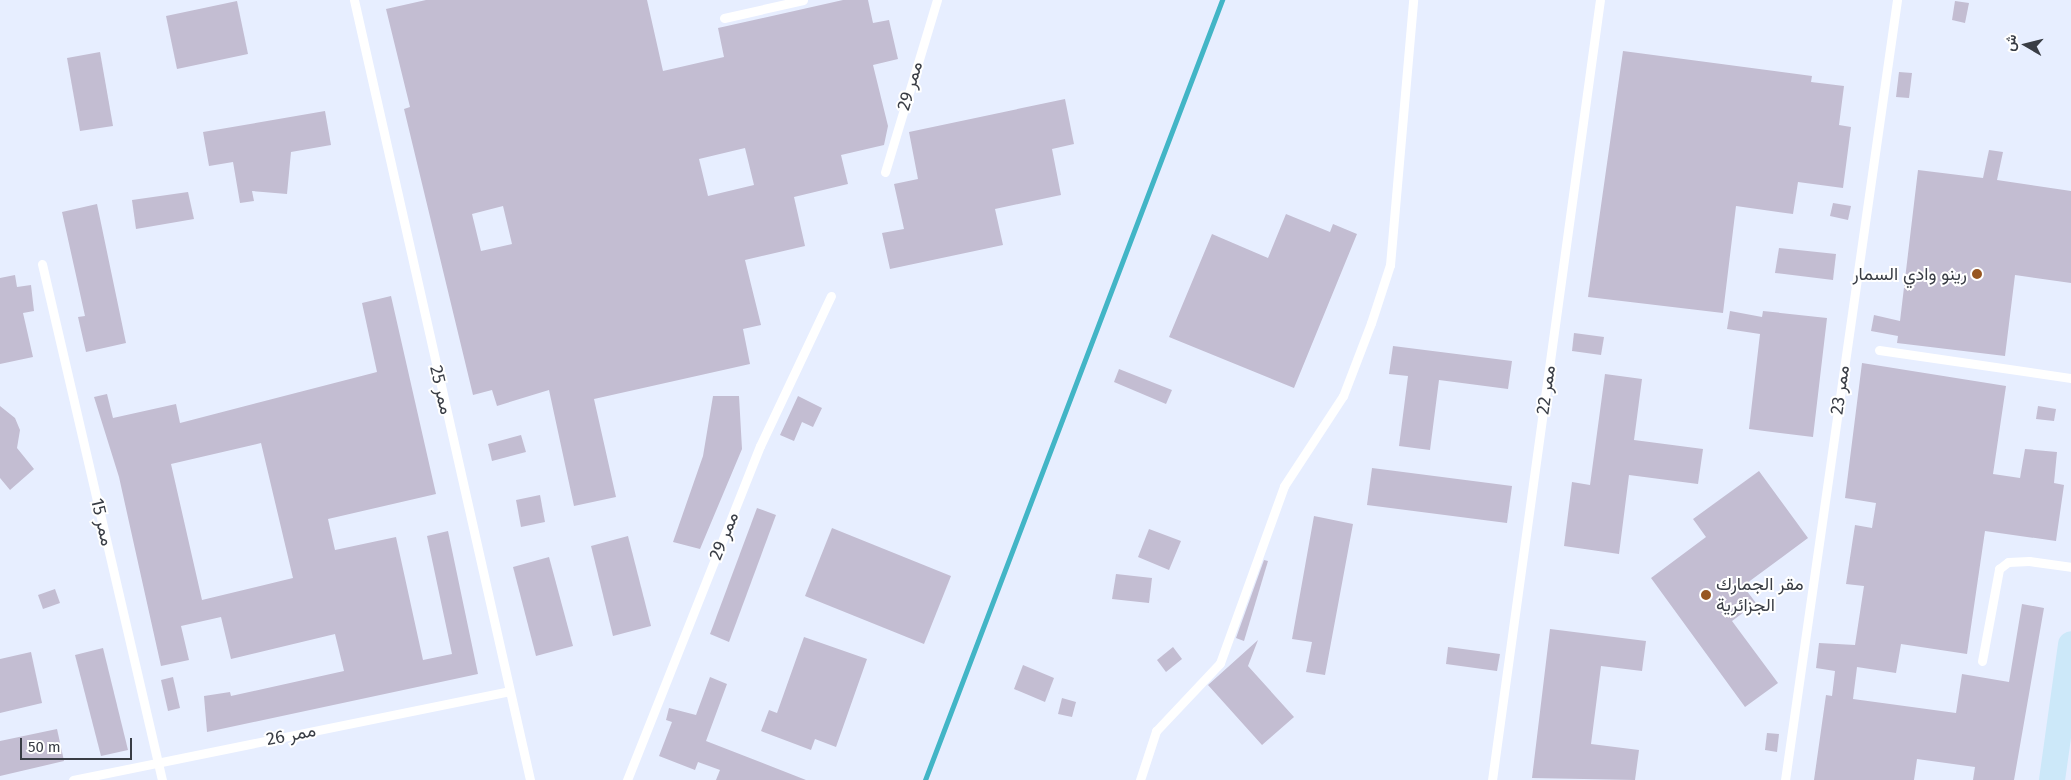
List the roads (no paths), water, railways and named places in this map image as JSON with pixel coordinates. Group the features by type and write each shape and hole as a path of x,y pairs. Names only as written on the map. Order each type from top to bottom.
{"main road":[{"path":"2052,780 2071,644"}],"lane":[{"name":"ممر 25","path":"354,0 530,780"},
{"path":"724,18 803,0"},
{"name":"ممر 29","path":"885,172 937,0"},
{"path":"1140,780 1156,731 1220,663 1284,486 1343,396 1371,323 1390,265 1413,0"},
{"name":"ممر 22","path":"1492,780 1600,0"},
{"name":"ممر 23","path":"1785,780 1896,0"},
{"name":"ممر 15","path":"42,264 162,780"},
{"name":"ممر 29","path":"627,780 760,446 830,296"},
{"path":"1879,350 2071,378"},
{"path":"1982,661 1999,569 2008,562 2029,561 2071,567"},
{"name":"ممر 26","path":"72,780 509,691"}],"waterway":[{"path":"925,780 1222,0"}],"place":[{"name":"رينو وادي السمار","path":"1977,274"},
{"name":"مقر الجمارك الجزائرية","path":"1706,595"}]}
